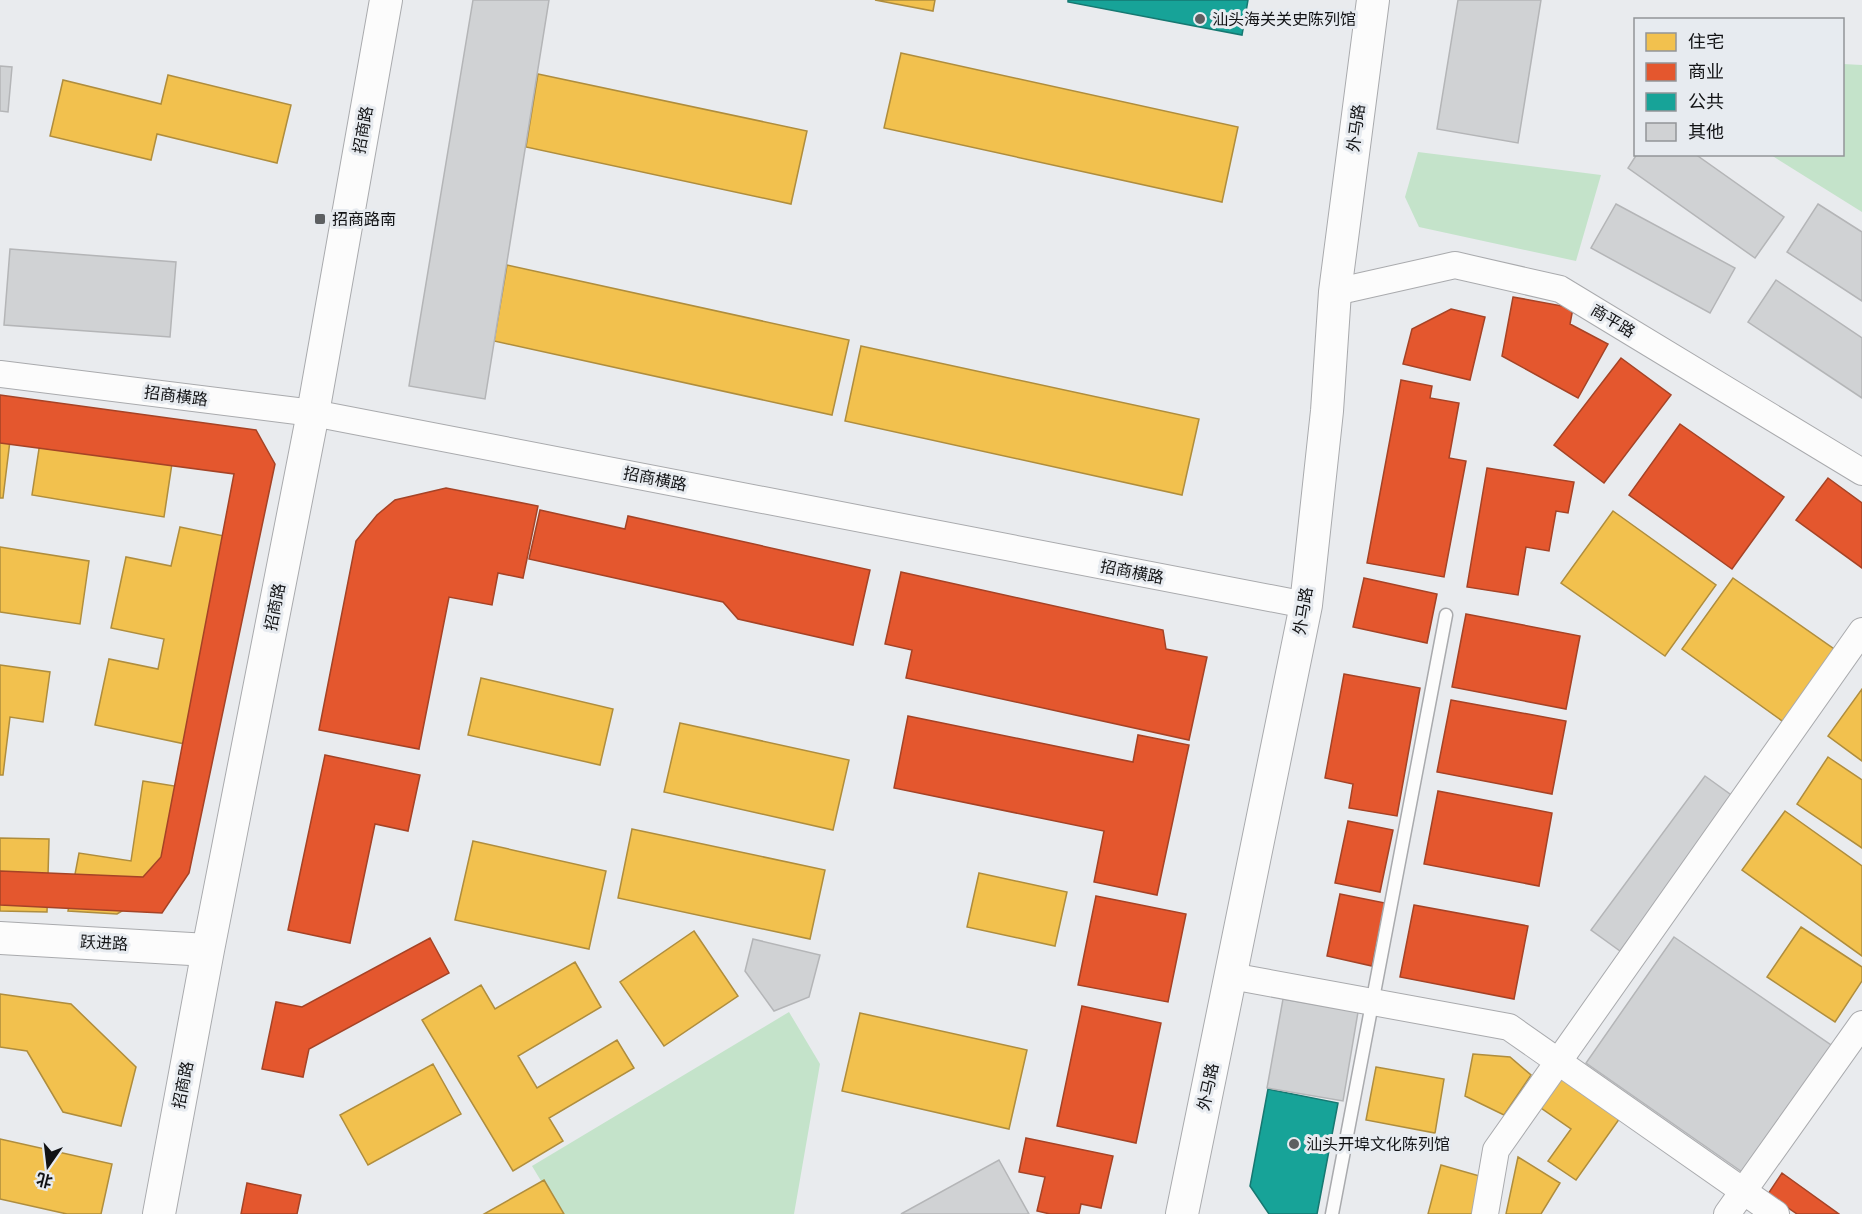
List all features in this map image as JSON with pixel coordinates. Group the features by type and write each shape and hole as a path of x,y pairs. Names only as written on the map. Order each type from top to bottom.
{"street":[{"name":"招商路","path":"159,1214 313,413 386,0"},
{"name":"外马路","path":"1182,1214 1306,605 1327,411 1335,292 1373,0"},
{"name":"商平路","path":"1335,292 1455,265 1560,289 1862,472"},
{"name":"招商横路","path":"0,374 313,413 1306,605"},
{"path":"1485,1214 1496,1150 1862,631"},
{"name":"跃进路","path":"0,938 208,950"},
{"path":"1231,976 1509,1027 1776,1214"},
{"path":"1727,1214 1862,1024"}],"lane":[{"path":"1332,1214 1446,615"}],"green space":[{"path":"1844,64 1862,65 1862,212 1773,156 1844,156"},
{"path":"1418,152 1601,175 1576,261 1419,227 1405,197"},
{"path":"789,1012 820,1064 794,1214 561,1214 532,1166"}],"building: 住宅":[{"path":"875,0 935,0 933,11"},
{"path":"901,53 1238,127 1222,202 884,128"},
{"path":"538,74 807,131 791,204 526,147"},
{"path":"168,75 291,105 277,163 157,134 151,160 50,136 63,80 161,104"},
{"path":"507,265 849,340 832,415 494,341"},
{"path":"861,346 1199,419 1182,495 845,421"},
{"path":"0,422 12,424 3,498 0,498"},
{"path":"42,429 174,450 164,517 32,495"},
{"path":"1613,511 1716,585 1665,656 1561,583"},
{"path":"180,527 229,537 185,744 95,725 109,659 158,669 164,639 111,628 126,557 171,566"},
{"path":"0,547 89,561 80,624 0,612"},
{"path":"1733,578 1837,651 1785,723 1682,649"},
{"path":"0,665 50,672 43,722 10,717 3,775 0,775"},
{"path":"481,678 613,709 600,765 468,735"},
{"path":"1862,689 1862,761 1828,736"},
{"path":"680,723 849,760 833,830 664,792"},
{"path":"1828,757 1862,780 1862,848 1797,804"},
{"path":"143,781 181,787 166,885 117,914 68,911 79,853 131,861"},
{"path":"1785,811 1862,866 1862,956 1742,870"},
{"path":"632,829 825,870 810,939 618,898"},
{"path":"0,838 49,839 47,912 0,911"},
{"path":"473,841 606,871 589,949 455,920"},
{"path":"979,873 1067,892 1055,946 967,927"},
{"path":"1801,927 1862,967 1862,981 1835,1022 1767,977"},
{"path":"694,931 738,996 664,1046 620,982"},
{"path":"575,962 601,1007 518,1056 537,1088 617,1040 634,1068 549,1118 563,1141 513,1171 422,1020 481,985 495,1009"},
{"path":"0,994 71,1004 136,1067 121,1126 63,1112 27,1051 0,1047"},
{"path":"860,1013 1027,1050 1009,1129 842,1091"},
{"path":"1473,1054 1510,1057 1531,1075 1504,1115 1465,1096"},
{"path":"433,1064 461,1114 368,1165 340,1115"},
{"path":"1376,1067 1444,1079 1435,1133 1366,1120"},
{"path":"1562,1078 1620,1118 1576,1180 1548,1161 1571,1129 1541,1108"},
{"path":"0,1139 112,1164 101,1214 67,1214 0,1199"},
{"path":"1518,1157 1560,1183 1541,1214 1506,1214"},
{"path":"1441,1165 1483,1177 1478,1214 1428,1214"},
{"path":"544,1180 564,1214 484,1214"}],"building: 商业":[{"path":"1513,297 1573,308 1570,324 1608,344 1578,398 1502,356"},
{"path":"1451,309 1485,317 1470,380 1403,364 1412,329"},
{"path":"1621,358 1671,395 1604,483 1554,445"},
{"path":"1401,380 1432,386 1430,398 1459,403 1449,458 1466,461 1444,577 1367,563"},
{"path":"0,395 256,430 275,464 189,873 162,913 0,905 0,871 143,877 161,857 234,474 0,443"},
{"path":"1680,424 1784,497 1732,569 1629,495"},
{"path":"1487,468 1574,482 1568,513 1556,511 1549,551 1526,547 1518,595 1467,587"},
{"path":"1828,478 1862,503 1862,568 1796,520"},
{"path":"446,488 538,506 523,578 498,573 492,605 449,597 419,749 319,730 356,541 377,515 395,500"},
{"path":"540,510 625,529 628,516 870,570 853,645 738,619 723,602 529,559"},
{"path":"901,572 1163,630 1166,649 1207,657 1189,740 906,678 912,650 885,644"},
{"path":"1364,578 1437,594 1427,643 1353,627"},
{"path":"1466,614 1580,636 1566,709 1452,687"},
{"path":"1344,674 1420,688 1397,816 1349,808 1353,784 1325,778"},
{"path":"1451,700 1566,721 1552,794 1437,772"},
{"path":"908,716 1133,762 1138,735 1189,745 1157,895 1094,882 1104,831 894,788"},
{"path":"325,755 420,775 408,831 375,824 350,943 288,930"},
{"path":"1438,791 1552,813 1539,886 1424,864"},
{"path":"1348,821 1393,830 1380,892 1335,883"},
{"path":"1340,894 1385,903 1372,966 1327,956"},
{"path":"1096,896 1186,914 1168,1002 1078,985"},
{"path":"1414,905 1528,926 1514,999 1400,977"},
{"path":"430,938 449,973 309,1049 303,1077 262,1069 276,1002 302,1007"},
{"path":"1082,1006 1161,1023 1136,1143 1057,1126"},
{"path":"1026,1138 1113,1156 1101,1208 1081,1204 1079,1214 1050,1214 1037,1211 1045,1177 1019,1172"},
{"path":"1782,1173 1839,1214 1797,1214 1768,1194"},
{"path":"247,1183 301,1195 297,1214 241,1214"}],"building: 公共":[{"name":"汕头海关关史陈列馆","path":"1068,0 1248,0 1242,35 1068,2"},
{"name":"汕头开埠文化陈列馆","path":"1268,1089 1338,1103 1317,1214 1269,1214 1250,1186"}],"building: 其他":[{"path":"473,0 549,0 485,399 409,386"},
{"path":"1458,0 1541,0 1518,143 1437,129"},
{"path":"0,66 12,67 8,112 0,111"},
{"path":"1636,156 1698,156 1784,217 1755,258 1628,168"},
{"path":"1616,204 1735,268 1710,313 1591,248"},
{"path":"1818,204 1862,232 1862,301 1787,252"},
{"path":"10,249 176,262 170,337 4,325"},
{"path":"1776,280 1862,338 1862,398 1748,322"},
{"path":"1705,776 1734,797 1620,951 1591,930"},
{"path":"1674,937 1834,1047 1745,1174 1586,1063"},
{"path":"753,939 820,955 809,997 774,1011 745,971"},
{"path":"1283,999 1358,1012 1343,1101 1267,1088"},
{"path":"999,1160 1029,1214 901,1214"}],"place":[{"name":"汕头海关关史陈列馆","path":"1200,19"},
{"name":"招商路南","path":"320,219"},
{"name":"汕头开埠文化陈列馆","path":"1294,1144"}]}
